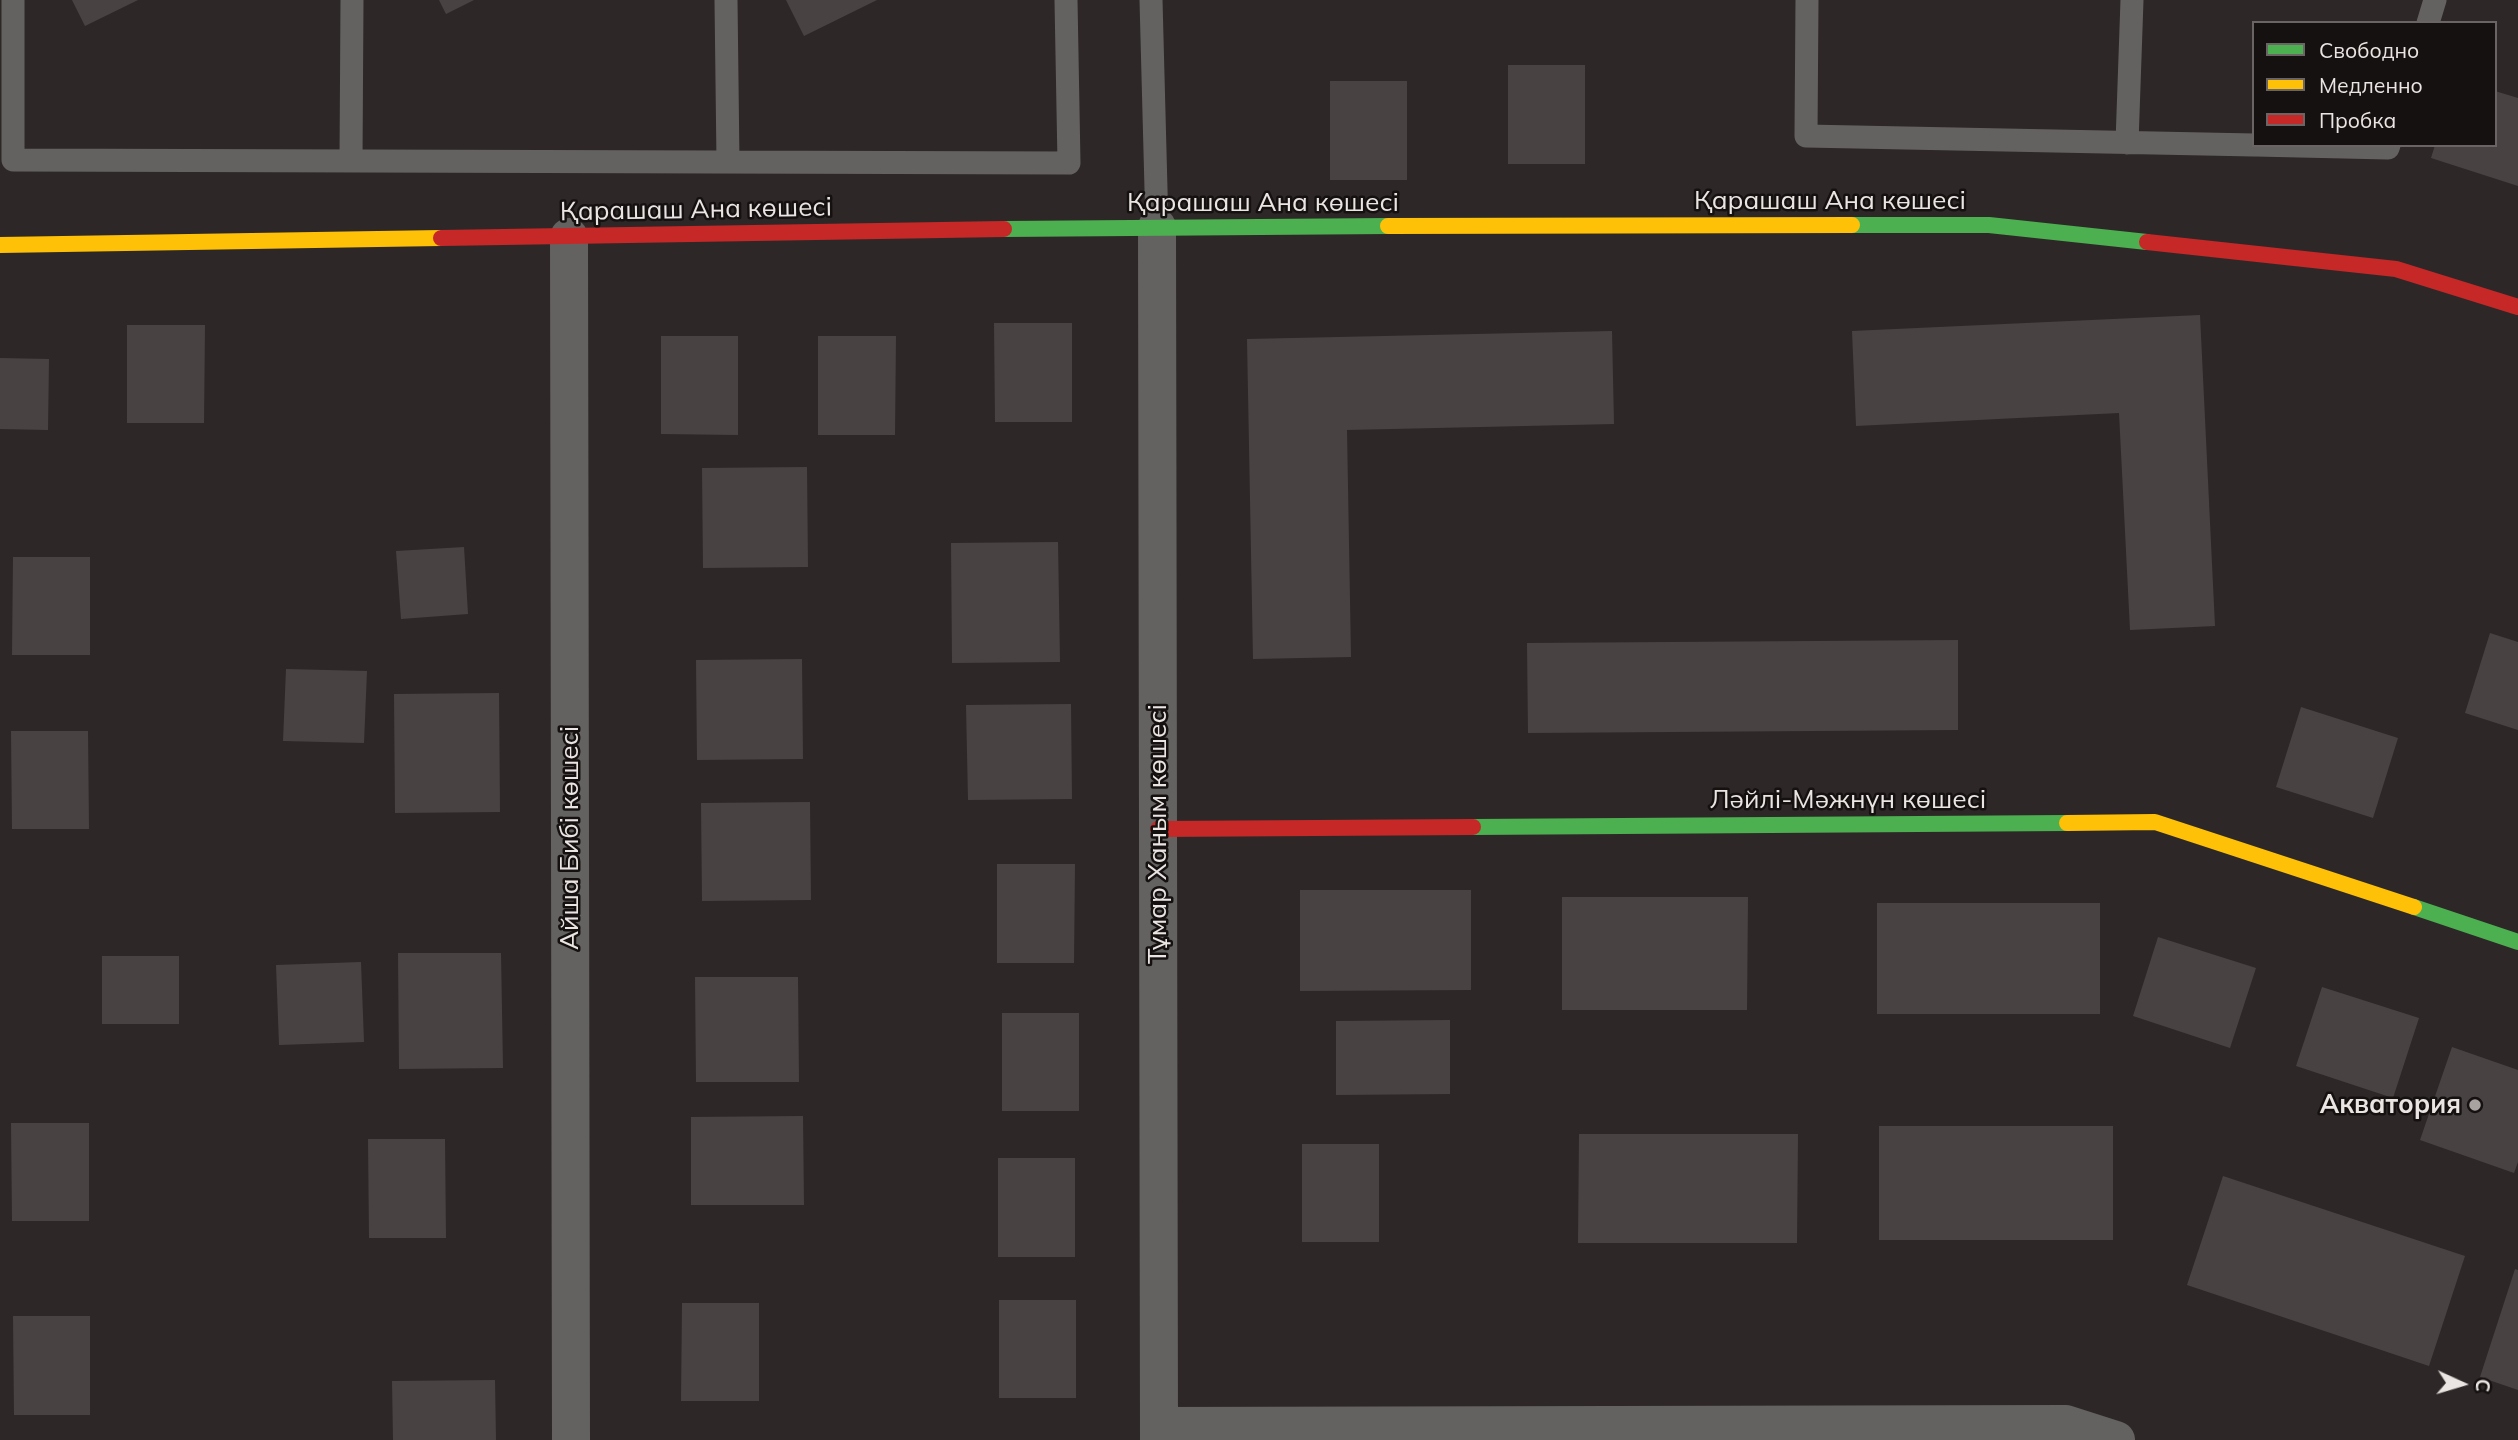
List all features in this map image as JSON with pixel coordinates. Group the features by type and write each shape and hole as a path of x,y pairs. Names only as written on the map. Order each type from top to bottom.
{"street":[{"name":"Қарашаш Ана көшесі","path":"0,245 1157,227 1989,225 2396,269 2518,307"},
{"name":"Тұмар Ханым көшесі","path":"1157,227 1159,1433"},
{"name":"Айша Бибі көшесі","path":"569,237 571,1440"},
{"name":"Ләйлі-Мәжнүн көшесі","path":"1158,830 2155,822 2518,942"},
{"path":"1159,1433 2066,1424 2116,1440"}],"lane":[{"path":"13,0 13,160 1069,163 1066,0"},
{"path":"351,161 352,0"},
{"path":"726,0 728,162"},
{"path":"1151,0 1157,227"},
{"path":"1807,0 1806,136 2252,145"},
{"path":"2127,143 2132,0"},
{"path":"2428,21 2435,0"},
{"path":"2344,147 2388,147"}],"building":[{"path":"72,0 138,0 85,26"},
{"path":"439,0 474,0 446,14"},
{"path":"786,0 877,0 804,36"},
{"path":"1508,65 1585,65 1585,164 1508,164"},
{"path":"1330,81 1407,81 1407,180 1330,180"},
{"path":"2497,92 2518,98 2518,186 2431,158 2434,147 2497,147"},
{"path":"2200,315 2215,626 2130,630 2119,413 1856,426 1852,331"},
{"path":"994,323 1072,323 1072,422 995,422"},
{"path":"127,325 205,325 204,423 127,423"},
{"path":"1612,331 1614,424 1347,430 1351,657 1253,659 1247,339"},
{"path":"661,336 738,336 738,435 661,434"},
{"path":"818,336 896,336 895,435 818,435"},
{"path":"0,358 49,359 48,430 0,429"},
{"path":"807,467 808,567 703,568 702,468"},
{"path":"1058,542 1060,662 952,663 951,543"},
{"path":"464,547 468,614 401,619 396,551"},
{"path":"13,557 90,557 90,655 12,655"},
{"path":"2490,633 2518,642 2518,730 2465,713"},
{"path":"1958,640 1958,730 1528,733 1527,643"},
{"path":"802,659 803,759 697,760 696,660"},
{"path":"286,669 367,671 364,743 283,741"},
{"path":"499,693 500,812 395,813 394,694"},
{"path":"1071,704 1072,799 968,800 966,705"},
{"path":"2301,707 2398,738 2373,818 2276,787"},
{"path":"11,731 88,731 89,829 12,829"},
{"path":"810,802 811,900 702,901 701,803"},
{"path":"997,864 1075,864 1074,963 997,963"},
{"path":"1300,890 1471,890 1471,990 1300,991"},
{"path":"1562,897 1748,897 1747,1010 1562,1010"},
{"path":"1877,903 2100,903 2100,1014 1877,1014"},
{"path":"2158,937 2256,968 2230,1048 2133,1016"},
{"path":"398,953 501,953 503,1068 399,1069"},
{"path":"102,956 179,956 179,1024 102,1024"},
{"path":"361,962 364,1042 279,1045 276,965"},
{"path":"695,977 798,977 799,1082 696,1082"},
{"path":"2322,987 2419,1018 2393,1098 2296,1066"},
{"path":"1002,1013 1079,1013 1079,1111 1002,1111"},
{"path":"1450,1020 1450,1094 1336,1095 1336,1021"},
{"name":"Акватория","path":"2452,1047 2518,1070 2518,1162 2514,1173 2420,1140"},
{"path":"803,1116 804,1205 691,1205 691,1117"},
{"path":"11,1123 89,1123 89,1221 12,1221"},
{"path":"1879,1126 2113,1126 2113,1240 1879,1240"},
{"path":"1579,1134 1798,1134 1797,1243 1578,1243"},
{"path":"368,1139 445,1139 446,1238 369,1238"},
{"path":"1302,1144 1379,1144 1379,1242 1302,1242"},
{"path":"998,1158 1075,1158 1075,1257 998,1257"},
{"path":"2223,1176 2465,1256 2429,1366 2187,1285"},
{"path":"2515,1269 2518,1270 2518,1390 2480,1377"},
{"path":"999,1300 1076,1300 1076,1398 999,1398"},
{"path":"682,1303 759,1303 759,1401 681,1401"},
{"path":"13,1316 90,1316 90,1415 14,1415"},
{"path":"495,1380 496,1440 393,1440 392,1381"}],"traffic: fast":[{"path":"1852,225 1989,225 2147,242"},
{"path":"1004,229 1388,226"},
{"path":"1473,827 2067,823"},
{"path":"2414,907 2518,942"}],"traffic: slow":[{"path":"1388,226 1852,225"},
{"path":"0,245 441,238"},
{"path":"2067,823 2155,822 2414,907"}],"traffic: jam":[{"path":"441,238 1004,229"},
{"path":"2147,242 2396,269 2518,307"},
{"path":"1158,829 1473,827"}],"place":[{"name":"Акватория","path":"2475,1105"}]}
